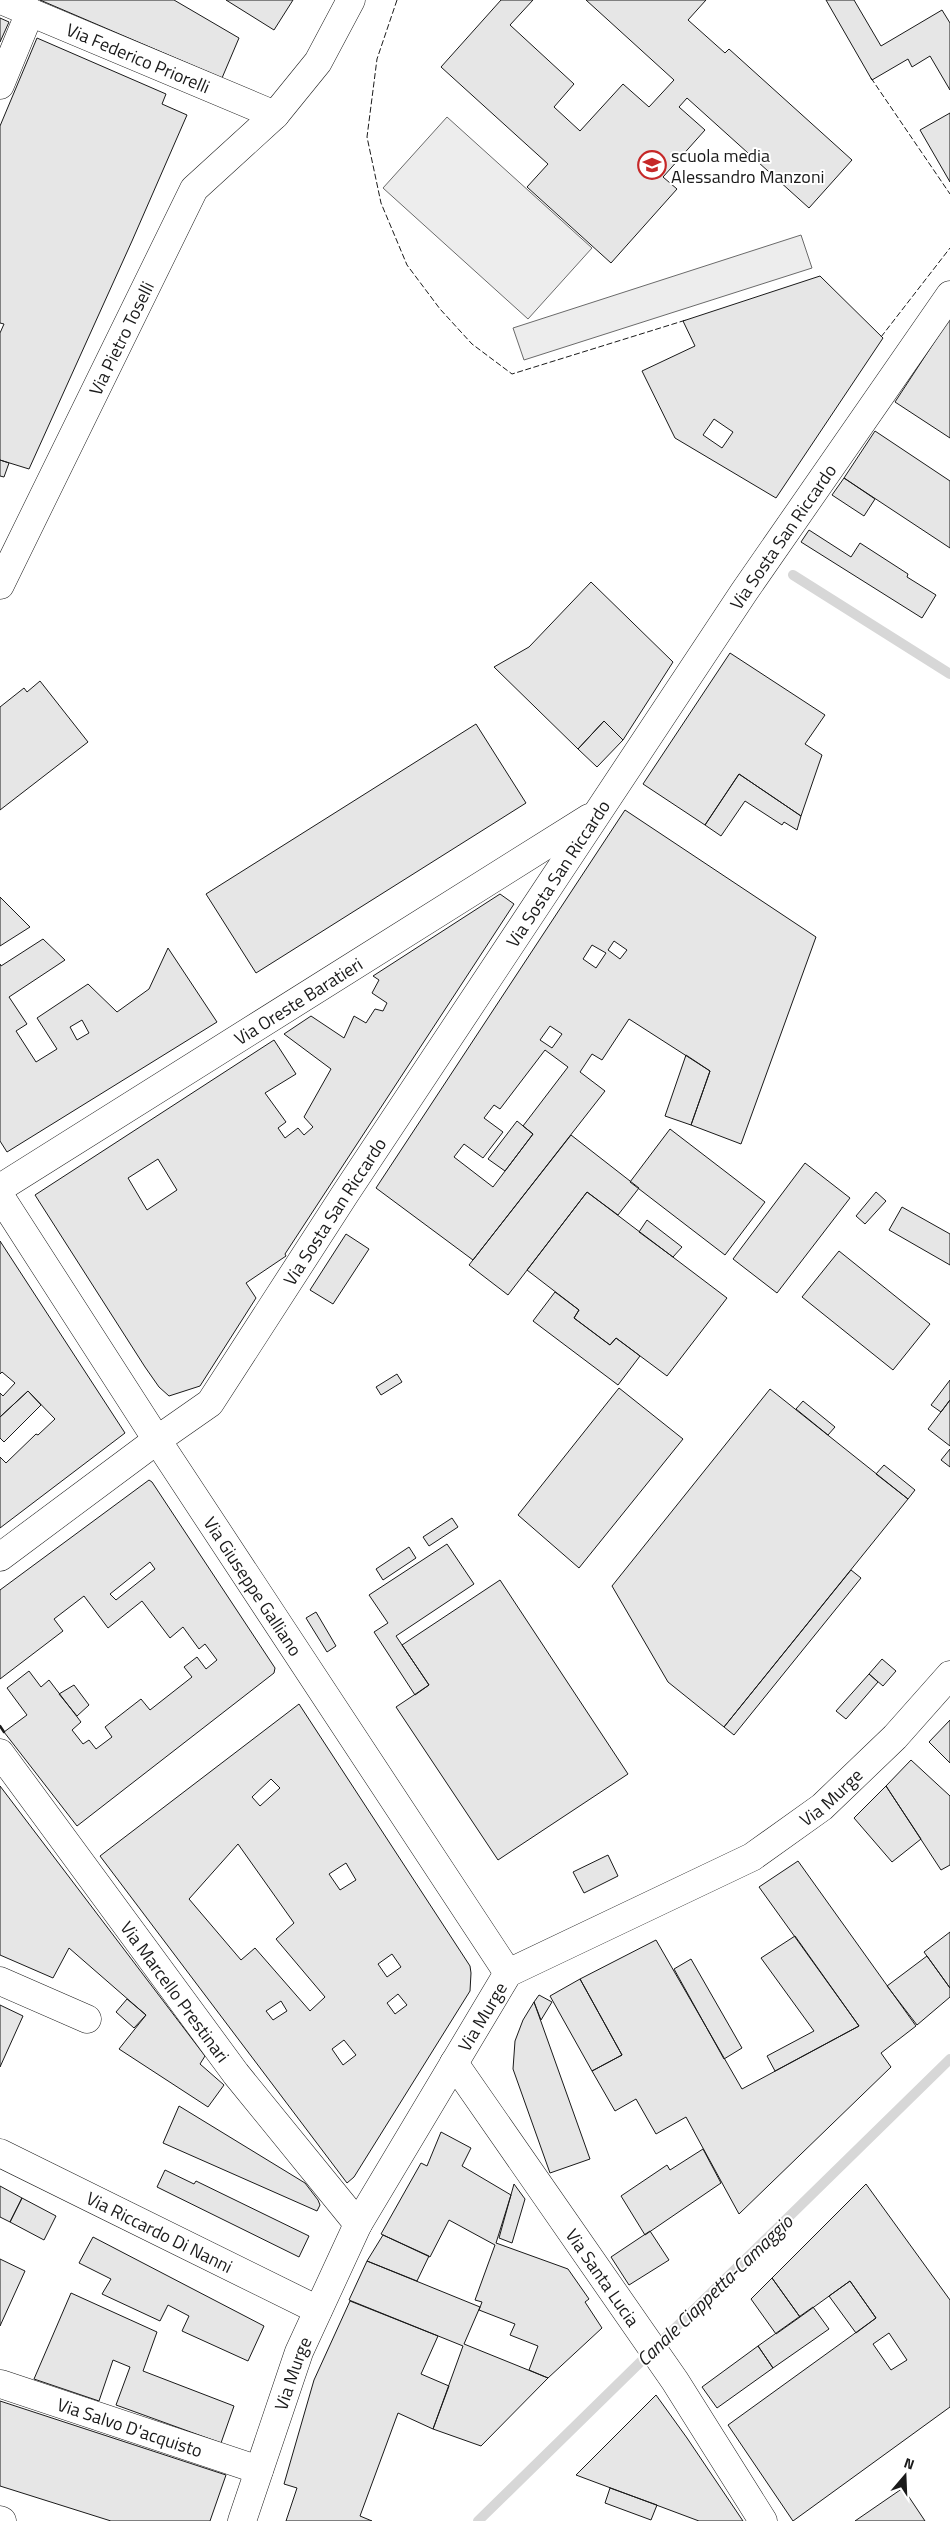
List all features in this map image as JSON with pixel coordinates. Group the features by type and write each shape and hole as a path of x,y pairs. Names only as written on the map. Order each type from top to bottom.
{"street":[{"name":"Via Federico Priorelli","path":"1,0 274,115"},
{"name":"Via Pietro Toselli","path":"0,585 194,189 274,115 318,62 351,0"},
{"path":"0,85 30,12"},
{"name":"Via Sosta San Riccardo","path":"0,1557 157,1440 210,1403 744,592 950,295"},
{"name":"Via Oreste Baratieri","path":"0,1188 597,813"},
{"name":"Via Giuseppe Galliano","path":"0,1196 157,1440 508,1973"},
{"name":"Via Murge","path":"242,2521 299,2352 358,2224 508,1973 752,1857 822,1807 895,1737 950,1675"},
{"name":"Via Marcello Prestinari","path":"0,1753 236,2074 358,2224"},
{"path":"0,1980 88,2019"},
{"name":"Via Santa Lucia","path":"454,2063 675,2381 763,2521"},
{"name":"Via Riccardo Di Nanni","path":"0,2153 318,2310"},
{"name":"Via Salvo D'acquisto","path":"1,2384 259,2470"}],"shaded area":[{"path":"447,117 592,248 528,319 383,188"},
{"path":"801,235 812,268 524,360 513,328"}],"building":[{"path":"40,0 174,0 239,38 222,78"},
{"path":"226,0 293,0 274,30"},
{"path":"501,0 533,0 510,25 574,84 554,107 580,131 623,84 649,107 674,80 586,0 706,0 688,20 725,53 729,49 852,160 809,208 687,98 679,107 705,130 663,177 677,189 611,263 527,187 548,164 441,67"},
{"path":"826,0 854,0 881,46 942,10 950,23 950,90 930,56 912,67 908,59 872,80"},
{"path":"0,18 9,22 0,42"},
{"path":"37,38 166,94 162,104 187,115 29,469 0,460 0,333 4,324 0,323 0,126"},
{"path":"950,113 950,182 920,130"},
{"path":"820,276 883,338 776,498 675,438 642,371 695,346 683,321","holes":["714,419 733,432 722,448 703,435"]},
{"path":"950,318 950,438 895,402"},
{"path":"875,431 950,481 950,548 844,478"},
{"path":"0,460 9,463 4,477 0,476"},
{"path":"844,478 875,499 864,516 832,495"},
{"path":"809,530 851,557 860,543 908,574 907,577 936,595 922,618 801,542"},
{"path":"591,582 673,662 623,740 604,721 578,749 494,667 529,647"},
{"path":"730,653 825,715 805,744 822,755 801,816 739,774 705,825 643,784"},
{"path":"40,681 88,742 0,810 0,707 24,688 27,692"},
{"path":"604,721 623,740 597,767 578,749"},
{"path":"476,724 526,803 256,973 206,894"},
{"path":"739,774 801,816 797,830 784,822 782,825 745,801 721,836 705,825"},
{"path":"625,810 816,937 741,1144 691,1125 710,1071 629,1019 602,1060 592,1054 580,1072 605,1091 473,1260 376,1188","holes":["614,941 627,950 620,959 608,950","592,945 606,953 596,968 583,959","550,1026 562,1034 552,1048 540,1040","545,1050 568,1067 523,1126 533,1134 493,1187 454,1157 464,1144 483,1158 503,1132 484,1118 494,1105 500,1109"]},
{"path":"500,894 514,904 285,1254 286,1256 246,1283 256,1298 200,1386 169,1396 159,1387 145,1367 35,1195 274,1040 296,1074 265,1093 286,1122 278,1128 285,1138 298,1128 304,1135 313,1127 304,1117 331,1069 284,1034 311,1016 344,1038 354,1016 366,1023 375,1009 383,1011 387,1003 372,993 379,980 373,976","holes":["158,1159 177,1190 147,1210 128,1178"]},
{"path":"0,897 30,927 0,946"},
{"path":"43,939 65,960 9,997 27,1024 16,1031 36,1062 57,1049 37,1018 88,984 117,1012 149,989 168,948 217,1022 7,1152 0,1141 0,964 1,966","holes":["82,1020 89,1033 77,1040 70,1027"]},
{"path":"686,1055 710,1071 691,1125 665,1116"},
{"path":"517,1121 533,1134 505,1171 488,1159"},
{"path":"670,1129 765,1202 725,1255 630,1182"},
{"path":"571,1135 639,1188 618,1215 587,1192 508,1295 469,1265"},
{"path":"805,1163 850,1198 777,1293 733,1259"},
{"path":"587,1192 727,1298 667,1376 616,1338 610,1345 574,1318 579,1310 527,1270"},
{"path":"876,1192 886,1201 865,1224 856,1216"},
{"path":"902,1207 950,1234 950,1265 889,1230"},
{"path":"647,1220 682,1247 673,1257 639,1232"},
{"path":"346,1234 369,1249 333,1304 310,1290"},
{"path":"0,1241 125,1433 0,1528 0,1457 6,1463 36,1434 38,1435 55,1419 28,1391 0,1417 0,1393 3,1396 15,1383 2,1372 0,1374"},
{"path":"839,1251 930,1324 893,1370 802,1297"},
{"path":"555,1292 579,1310 574,1318 610,1345 616,1338 640,1356 618,1385 533,1321"},
{"path":"397,1374 402,1382 381,1395 376,1387"},
{"path":"950,1380 950,1400 941,1412 931,1405"},
{"path":"619,1388 683,1439 579,1568 518,1515"},
{"path":"770,1389 908,1499 724,1727 668,1682 612,1586"},
{"path":"28,1391 41,1405 4,1442 0,1438 0,1417"},
{"path":"950,1400 950,1446 928,1429"},
{"path":"803,1401 835,1427 828,1435 796,1409"},
{"path":"950,1449 950,1467 941,1460"},
{"path":"884,1465 915,1490 908,1499 876,1474"},
{"path":"149,1480 275,1668 274,1673 77,1826 4,1732 27,1715 7,1688 29,1671 41,1687 49,1680 81,1722 72,1730 83,1744 89,1740 96,1749 112,1737 105,1727 141,1699 150,1710 192,1677 184,1667 197,1657 206,1669 217,1660 205,1644 199,1649 183,1627 170,1638 142,1601 108,1628 84,1596 54,1619 63,1631 0,1679 0,1590","holes":["150,1562 155,1569 116,1600 110,1594"]},
{"path":"452,1518 458,1527 429,1546 423,1537"},
{"path":"447,1544 474,1584 396,1636 429,1685 415,1695 374,1632 388,1623 369,1595"},
{"path":"409,1547 416,1558 383,1580 376,1569"},
{"path":"851,1570 861,1578 734,1735 724,1727"},
{"path":"500,1580 628,1774 498,1860 396,1707 429,1685 402,1645"},
{"path":"316,1612 336,1646 327,1652 306,1618"},
{"path":"882,1659 896,1671 883,1686 869,1674"},
{"path":"869,1674 878,1682 846,1719 836,1711"},
{"path":"74,1685 89,1705 77,1716 59,1694"},
{"path":"299,1704 470,1966 471,1973 470,1991 354,2177 347,2183 100,1856","holes":["271,1779 280,1788 260,1806 252,1797","238,1844 294,1923 276,1939 325,1997 310,2011 255,1948 241,1960 189,1899","346,1863 356,1880 340,1890 329,1874","392,1954 401,1967 387,1977 378,1964","398,1994 407,2005 395,2014 387,2003","281,2001 287,2011 273,2020 266,2011","344,2040 356,2055 343,2065 332,2049"]},
{"path":"950,1720 950,1763 929,1742"},
{"path":"911,1760 950,1796 950,1865 941,1870 886,1786"},
{"path":"0,1786 205,2056 200,2064 224,2085 208,2107 119,2049 146,2015 69,1948 53,1978 0,1955"},
{"path":"886,1786 921,1839 892,1862 854,1818"},
{"path":"608,1855 618,1876 584,1893 573,1872"},
{"path":"798,1861 916,2026 881,2053 891,2067 739,2214 686,2117 656,2134 636,2099 615,2111 592,2071 622,2055 580,1979 656,1940 742,2089 859,2026 759,1887"},
{"path":"950,1932 950,1988 924,1952"},
{"path":"795,1936 859,2026 775,2071 767,2056 814,2031 761,1958"},
{"path":"927,1956 950,1988 950,1997 917,2025 887,1986"},
{"path":"691,1959 742,2048 724,2059 674,1969"},
{"path":"580,1979 622,2055 592,2071 550,1996"},
{"path":"539,1995 552,2002 541,2020 534,2002"},
{"path":"127,1999 146,2015 134,2028 116,2012"},
{"path":"534,2002 590,2159 550,2173 513,2069 515,2041 523,2020"},
{"path":"0,2005 23,2016 0,2067"},
{"path":"179,2106 305,2183 318,2200 320,2205 317,2211 163,2143"},
{"path":"441,2132 471,2148 462,2166 511,2195 496,2243 568,2269 589,2299 585,2302 602,2328 548,2378 529,2370 538,2346 510,2335 515,2324 479,2310 482,2302 475,2300 495,2245 449,2220 430,2257 381,2234 421,2163 427,2166"},
{"path":"703,2149 721,2183 645,2235 621,2196 667,2165 670,2170"},
{"path":"165,2170 194,2184 196,2181 309,2236 299,2257 157,2187"},
{"path":"514,2184 525,2199 512,2243 499,2238"},
{"path":"866,2184 950,2300 950,2407 793,2521 728,2425 876,2318 850,2281 800,2317 772,2278","holes":["889,2333 907,2360 891,2370 873,2344"]},
{"path":"0,2186 22,2198 10,2222 0,2217"},
{"path":"22,2198 56,2216 44,2240 10,2222"},
{"path":"650,2231 669,2260 629,2285 611,2257"},
{"path":"383,2235 429,2256 417,2281 367,2261"},
{"path":"93,2237 264,2326 248,2361 182,2331 189,2316 168,2305 160,2321 102,2294 111,2279 79,2263"},
{"path":"0,2259 25,2271 0,2326"},
{"path":"367,2261 480,2307 464,2344 548,2378 481,2446 433,2429 463,2346 349,2300"},
{"path":"772,2278 800,2317 776,2334 751,2299"},
{"path":"850,2281 876,2318 856,2333 829,2296"},
{"path":"71,2293 157,2332 143,2371 234,2406 221,2443 116,2405 130,2367 113,2360 99,2401 34,2379"},
{"path":"350,2301 438,2336 421,2374 449,2386 433,2429 398,2413 360,2516 372,2521 286,2521 297,2488 284,2484 314,2380"},
{"path":"813,2307 829,2329 773,2368 758,2346"},
{"path":"758,2346 773,2368 717,2408 702,2387"},
{"path":"656,2395 743,2521 699,2521 576,2475"},
{"path":"0,2401 226,2475 210,2521 111,2521 0,2486"},
{"path":"610,2488 657,2505 651,2520 605,2503"},
{"path":"903,2488 925,2521 855,2521"}],"waterway":[{"name":"Canale Ciappetta-Camaggio","path":"793,575 950,674"},
{"name":"Canale Ciappetta-Camaggio","path":"478,2521 950,2059"}],"fence":[{"path":"397,0 377,59 367,137 381,203 407,265 440,309 472,344 512,374 686,320"},
{"path":"871,78 950,194"},
{"path":"881,337 950,248"}],"wall":[{"path":"0,1726 4,1732"}],"place":[{"name":"scuola media Alessandro Manzoni","path":"652,165"}]}
